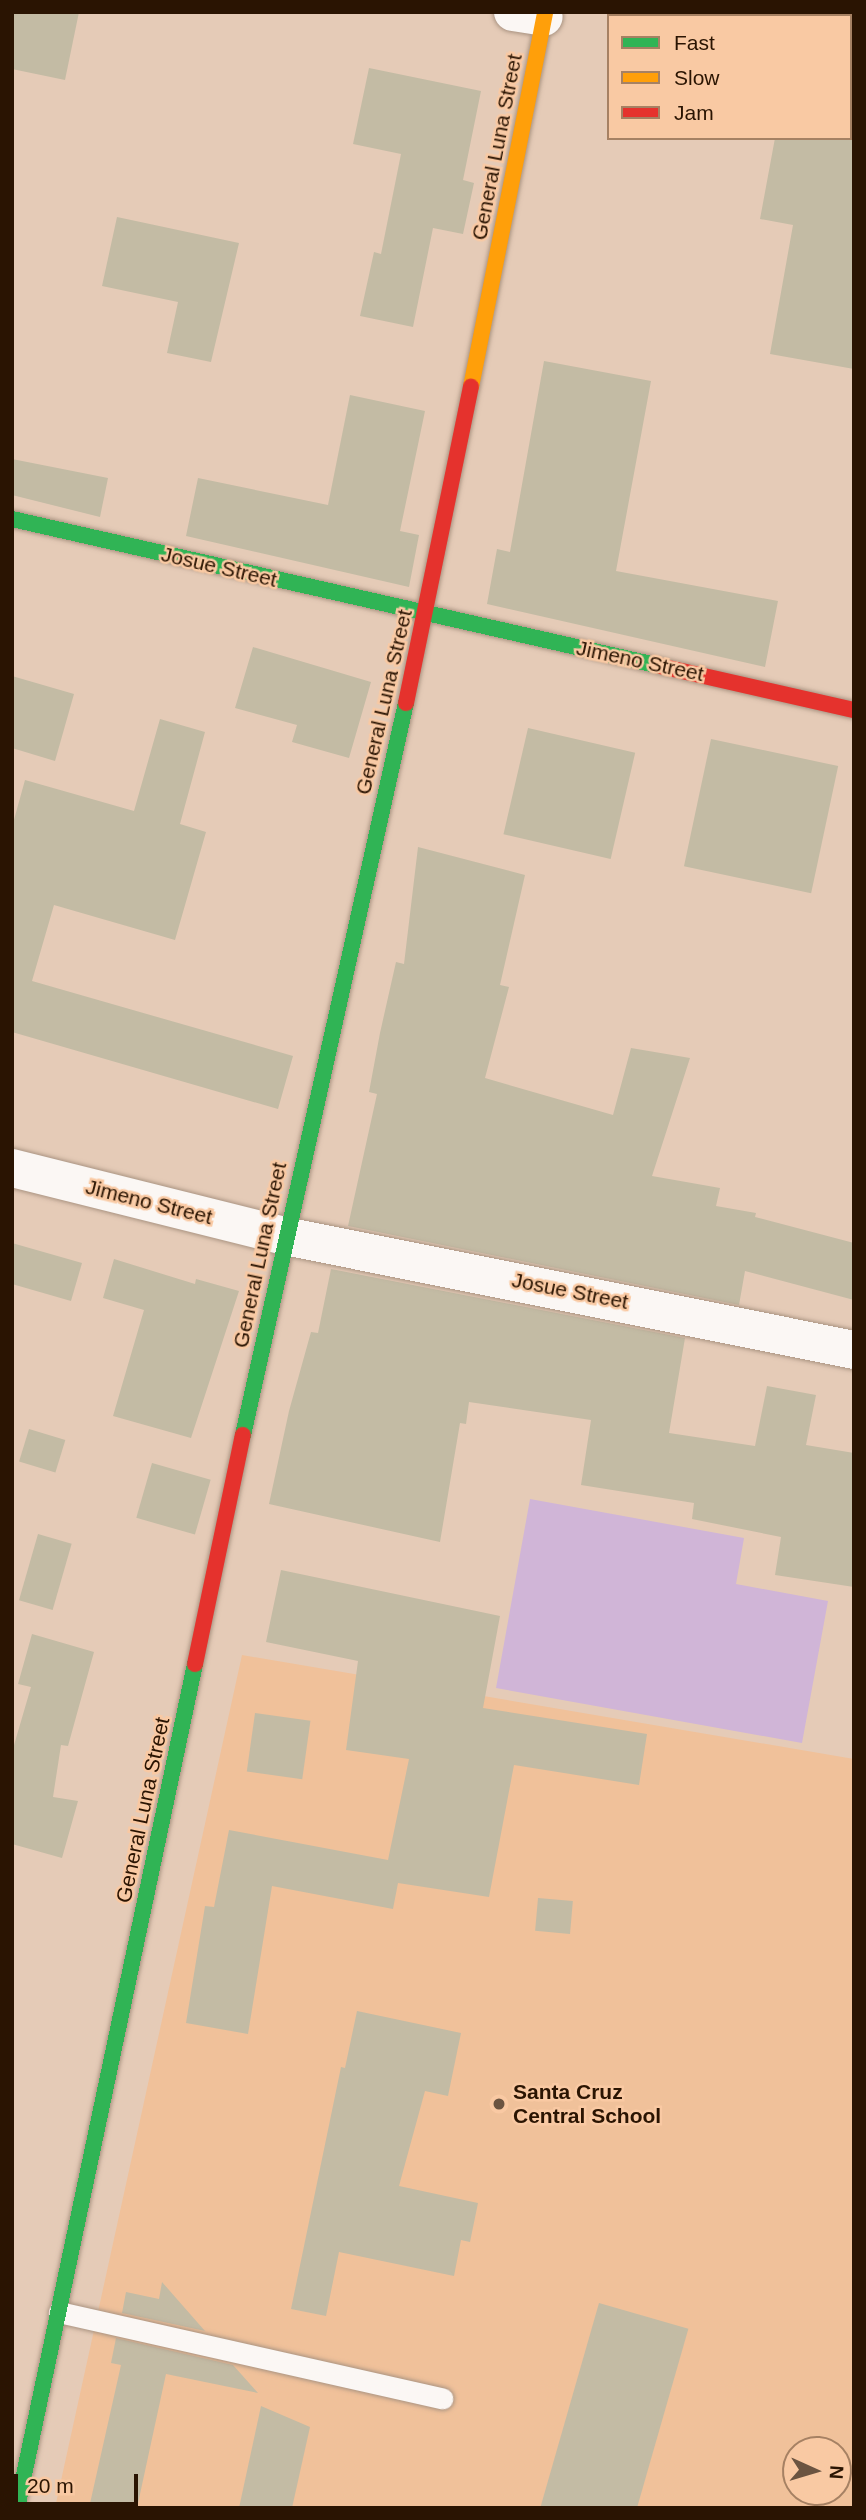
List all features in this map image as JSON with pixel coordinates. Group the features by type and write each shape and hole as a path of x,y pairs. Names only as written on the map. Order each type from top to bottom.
{"street":[{"name":"General Luna Street","path":"18,2508 285,1236 426,614 534,14"},
{"name":"Josue Street","path":"12,519 426,614"},
{"name":"Jimeno Street","path":"426,614 854,710"},
{"name":"Jimeno Street","path":"12,1168 285,1236"},
{"name":"Josue Street","path":"285,1236 854,1350"}],"lane":[{"path":"59,2312 442,2398"}],"shaded area":[{"path":"530,1499 744,1538 736,1584 828,1601 802,1743 496,1688"},
{"name":"Santa Cruz Central School","path":"242,1655 854,1759 854,2508 55,2508"}],"building":[{"path":"12,12 79,12 65,80 12,69"},
{"path":"369,68 481,91 463,180 474,183 463,234 433,228 413,327 360,316 374,252 381,254 401,154 353,144"},
{"path":"854,138 854,369 770,354 793,225 760,219 775,140"},
{"path":"117,217 239,243 211,362 167,353 178,302 102,286"},
{"path":"544,361 651,381 616,571 778,601 765,667 487,604 497,549 510,552"},
{"path":"350,395 425,411 400,531 419,535 409,587 186,536 198,478 328,505"},
{"path":"12,459 108,478 100,517 12,495"},
{"path":"253,647 371,682 349,758 292,742 297,725 235,708"},
{"path":"12,676 74,694 55,761 12,748"},
{"path":"160,719 205,732 180,824 206,832 175,940 54,905 32,981 293,1056 278,1109 12,1032 12,827 25,780 134,811"},
{"path":"528,728 635,753 611,859 503,834"},
{"path":"711,739 838,766 811,893 684,866"},
{"path":"418,847 525,875 500,985 509,987 485,1078 613,1115 631,1048 690,1058 652,1176 720,1188 716,1206 756,1213 755,1217 854,1243 854,1300 745,1271 739,1305 348,1226 377,1094 369,1092 380,1033 396,962 404,964"},
{"path":"12,1243 82,1263 71,1301 12,1284"},
{"path":"114,1259 195,1284 196,1279 239,1291 191,1438 113,1416 144,1310 103,1298"},
{"path":"331,1269 685,1338 669,1433 755,1446 767,1386 816,1395 806,1445 854,1453 854,1587 775,1575 781,1537 692,1519 694,1503 581,1485 591,1420 469,1402 466,1424 460,1423 440,1542 269,1504 289,1411 311,1332 318,1333"},
{"path":"29,1429 65,1440 55,1473 19,1462"},
{"path":"152,1463 211,1480 195,1535 136,1518"},
{"path":"38,1534 72,1544 53,1610 19,1600"},
{"path":"281,1570 500,1616 483,1708 647,1734 639,1785 514,1765 489,1897 398,1883 393,1909 272,1886 248,2034 186,2023 205,1906 214,1907 229,1830 388,1860 409,1759 346,1750 358,1661 266,1642"},
{"path":"32,1634 94,1652 68,1746 61,1745 53,1797 78,1801 62,1858 12,1844 12,1752 31,1687 18,1684"},
{"path":"255,1713 310,1721 302,1779 247,1771"},
{"path":"538,1898 573,1901 570,1934 535,1931"},
{"path":"357,2011 461,2033 448,2096 425,2091 399,2186 478,2203 470,2242 461,2240 454,2276 339,2252 326,2316 291,2309 341,2067 345,2068"},
{"path":"162,2282 205,2331 122,2313 126,2292 159,2299"},
{"path":"599,2303 688,2329 637,2508 540,2508"},
{"path":"116,2338 233,2365 258,2393 166,2374 137,2508 89,2508 121,2365 111,2363"},
{"path":"261,2406 310,2427 292,2508 239,2508"}],"traffic: fast":[{"path":"12,519 660,666"},
{"path":"243,1435 406,703"},
{"path":"17,2508 195,1664"}],"traffic: slow":[{"path":"471,387 545,12"}],"traffic: jam":[{"path":"406,703 471,387"},
{"path":"660,666 854,710"},
{"path":"195,1664 243,1435"}],"place":[{"name":"Santa Cruz Central School","path":"499,2104"}]}
